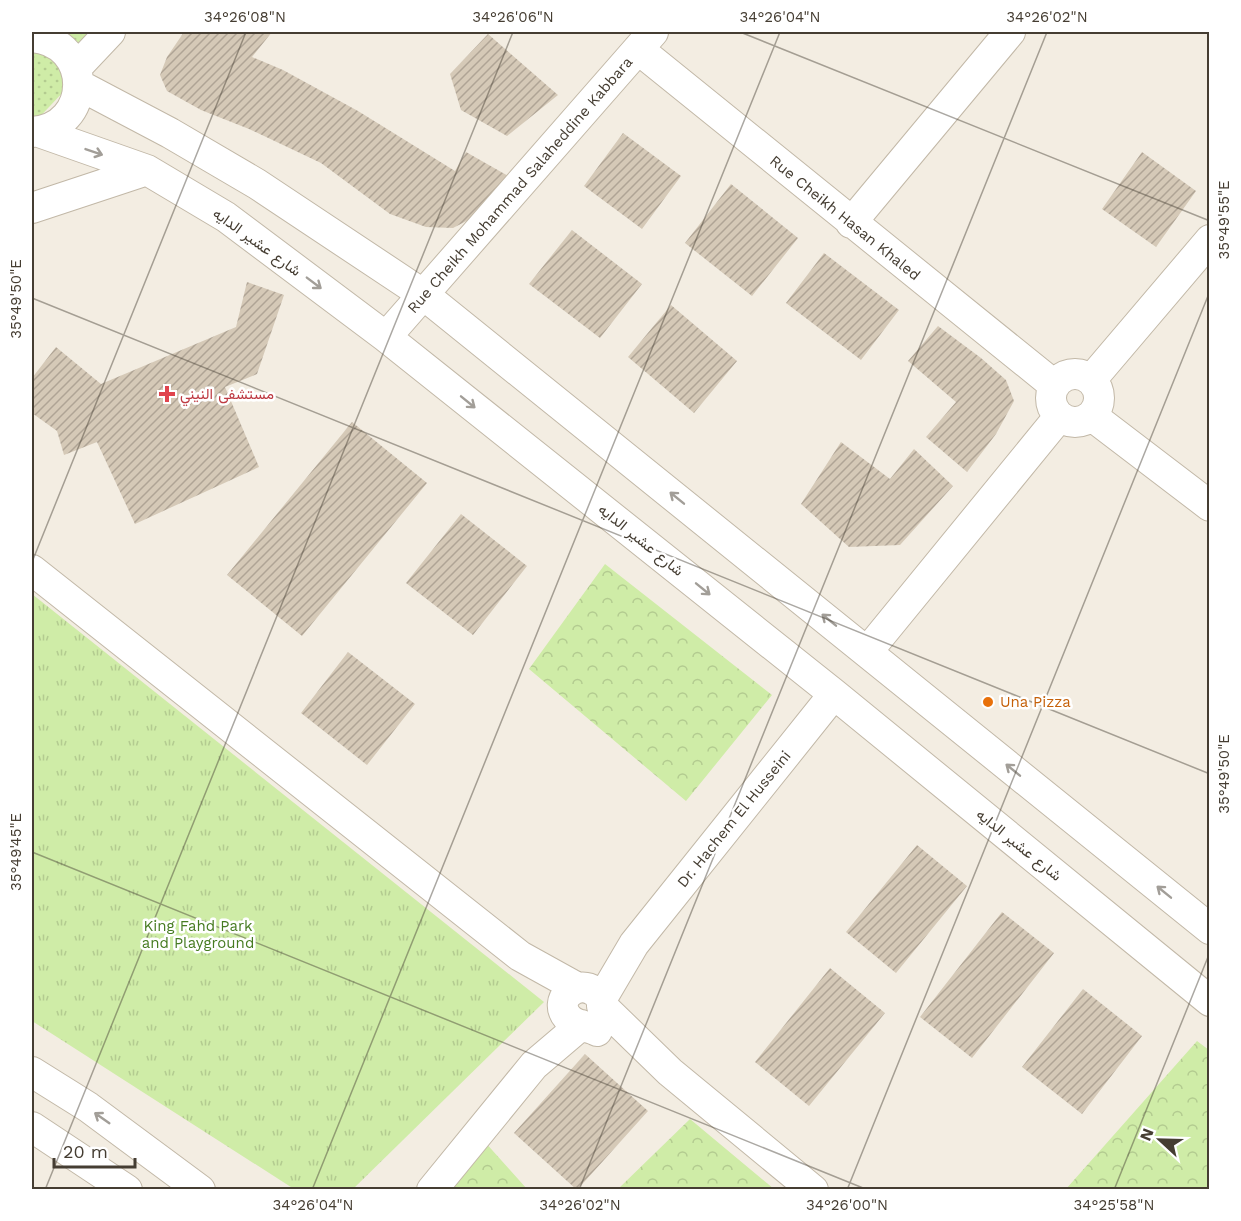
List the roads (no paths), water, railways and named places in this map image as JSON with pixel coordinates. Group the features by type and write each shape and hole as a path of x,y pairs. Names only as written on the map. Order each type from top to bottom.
{"street":[{"path":"77,76 110,32"},
{"path":"851,223 1010,32"},
{"path":"32,37 42,38 56,44 68,54 77,76 74,104 63,120 52,128 35,132"},
{"name":"Rue Cheikh Hasan Khaled","path":"645,40 851,223 1054,385"},
{"name":"Rue Cheikh Mohammad Salaheddine Kabbara","path":"386,337 645,40"},
{"path":"77,76 257,184 424,295 1209,929"},
{"name":"شارع عشير الدايه","path":"35,132 147,170 226,217 386,337 834,694 1209,1001"},
{"path":"32,208 147,170"},
{"path":"1091,380 1209,240"},
{"path":"1067,375 1084,375 1091,380 1099,394 1097,410 1092,416 1076,423 1059,417 1053,411 1050,402 1054,385 1067,375"},
{"path":"1092,416 1209,506"},
{"path":"867,651 1059,417"},
{"path":"32,570 670,1072 813,1190"},
{"name":"Dr. Hachem El Husseini","path":"432,1190 634,944 834,694"},
{"path":"32,1072 88,1107 200,1190"},
{"path":"32,1127 127,1190"}],"place":[{"name":"مستشفى النيني","path":"167,394"},
{"name":"Una Pizza","path":"988,702"}],"park label":[{"name":"King Fahd Park and Playground","path":"198,934"}]}
